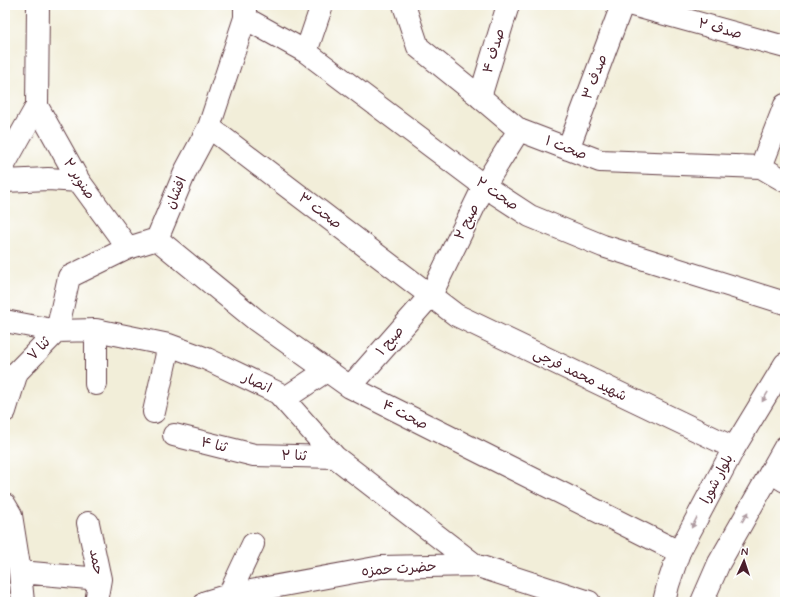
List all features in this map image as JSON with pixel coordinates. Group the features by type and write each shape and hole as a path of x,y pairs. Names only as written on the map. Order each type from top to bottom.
{"street":[{"path":"5,163 37,106 38,5"},
{"path":"306,52 322,5"},
{"name":"صحت ۱","path":"404,5 418,47 519,130 600,161 761,167 785,181"},
{"name":"صدف ۴","path":"480,97 508,5"},
{"name":"صدف ۳","path":"568,149 622,5"},
{"name":"صدف ۲","path":"632,5 785,47"},
{"name":"صحت ۲","path":"245,11 306,52 484,186 530,216 603,246 785,303"},
{"name":"افشان","path":"157,239 186,170 209,127 245,11"},
{"path":"761,167 785,105"},
{"name":"صنوبر ۲","path":"37,106 79,181 128,248"},
{"name":"صحت ۳","path":"209,127 431,295"},
{"name":"صبح ۲","path":"431,295 484,186 519,130"},
{"path":"5,181 48,179 79,181"},
{"path":"57,331 70,277 128,248 157,239"},
{"name":"صحت ۴","path":"157,239 256,320 350,387 679,552"},
{"name":"صبح ۱","path":"350,387 431,295"},
{"name":"شهید محمد فرجی","path":"431,295 456,315 734,448"},
{"name":"انصار","path":"5,322 57,331 96,330 169,345 207,359 278,392 335,457 475,565"},
{"path":"96,330 96,384"},
{"name":"ثنا ۷","path":"5,411 11,369 57,331"},
{"path":"154,412 169,345"},
{"name":"بلوار شورا","path":"664,602 679,552 734,448 785,364"},
{"path":"284,399 326,371"},
{"name":"ثنا ۴","path":"174,435 254,455"},
{"path":"702,602 719,563 778,477 785,447"},
{"name":"ثنا ۲","path":"254,455 335,457"},
{"path":"5,505 11,515 23,602"},
{"name":"حمد","path":"88,522 100,579 96,602"},
{"path":"229,595 253,544"},
{"name":"حضرت حمزه","path":"206,602 229,595 252,597 381,567 475,565 589,602"},
{"path":"20,572 100,579"}]}
